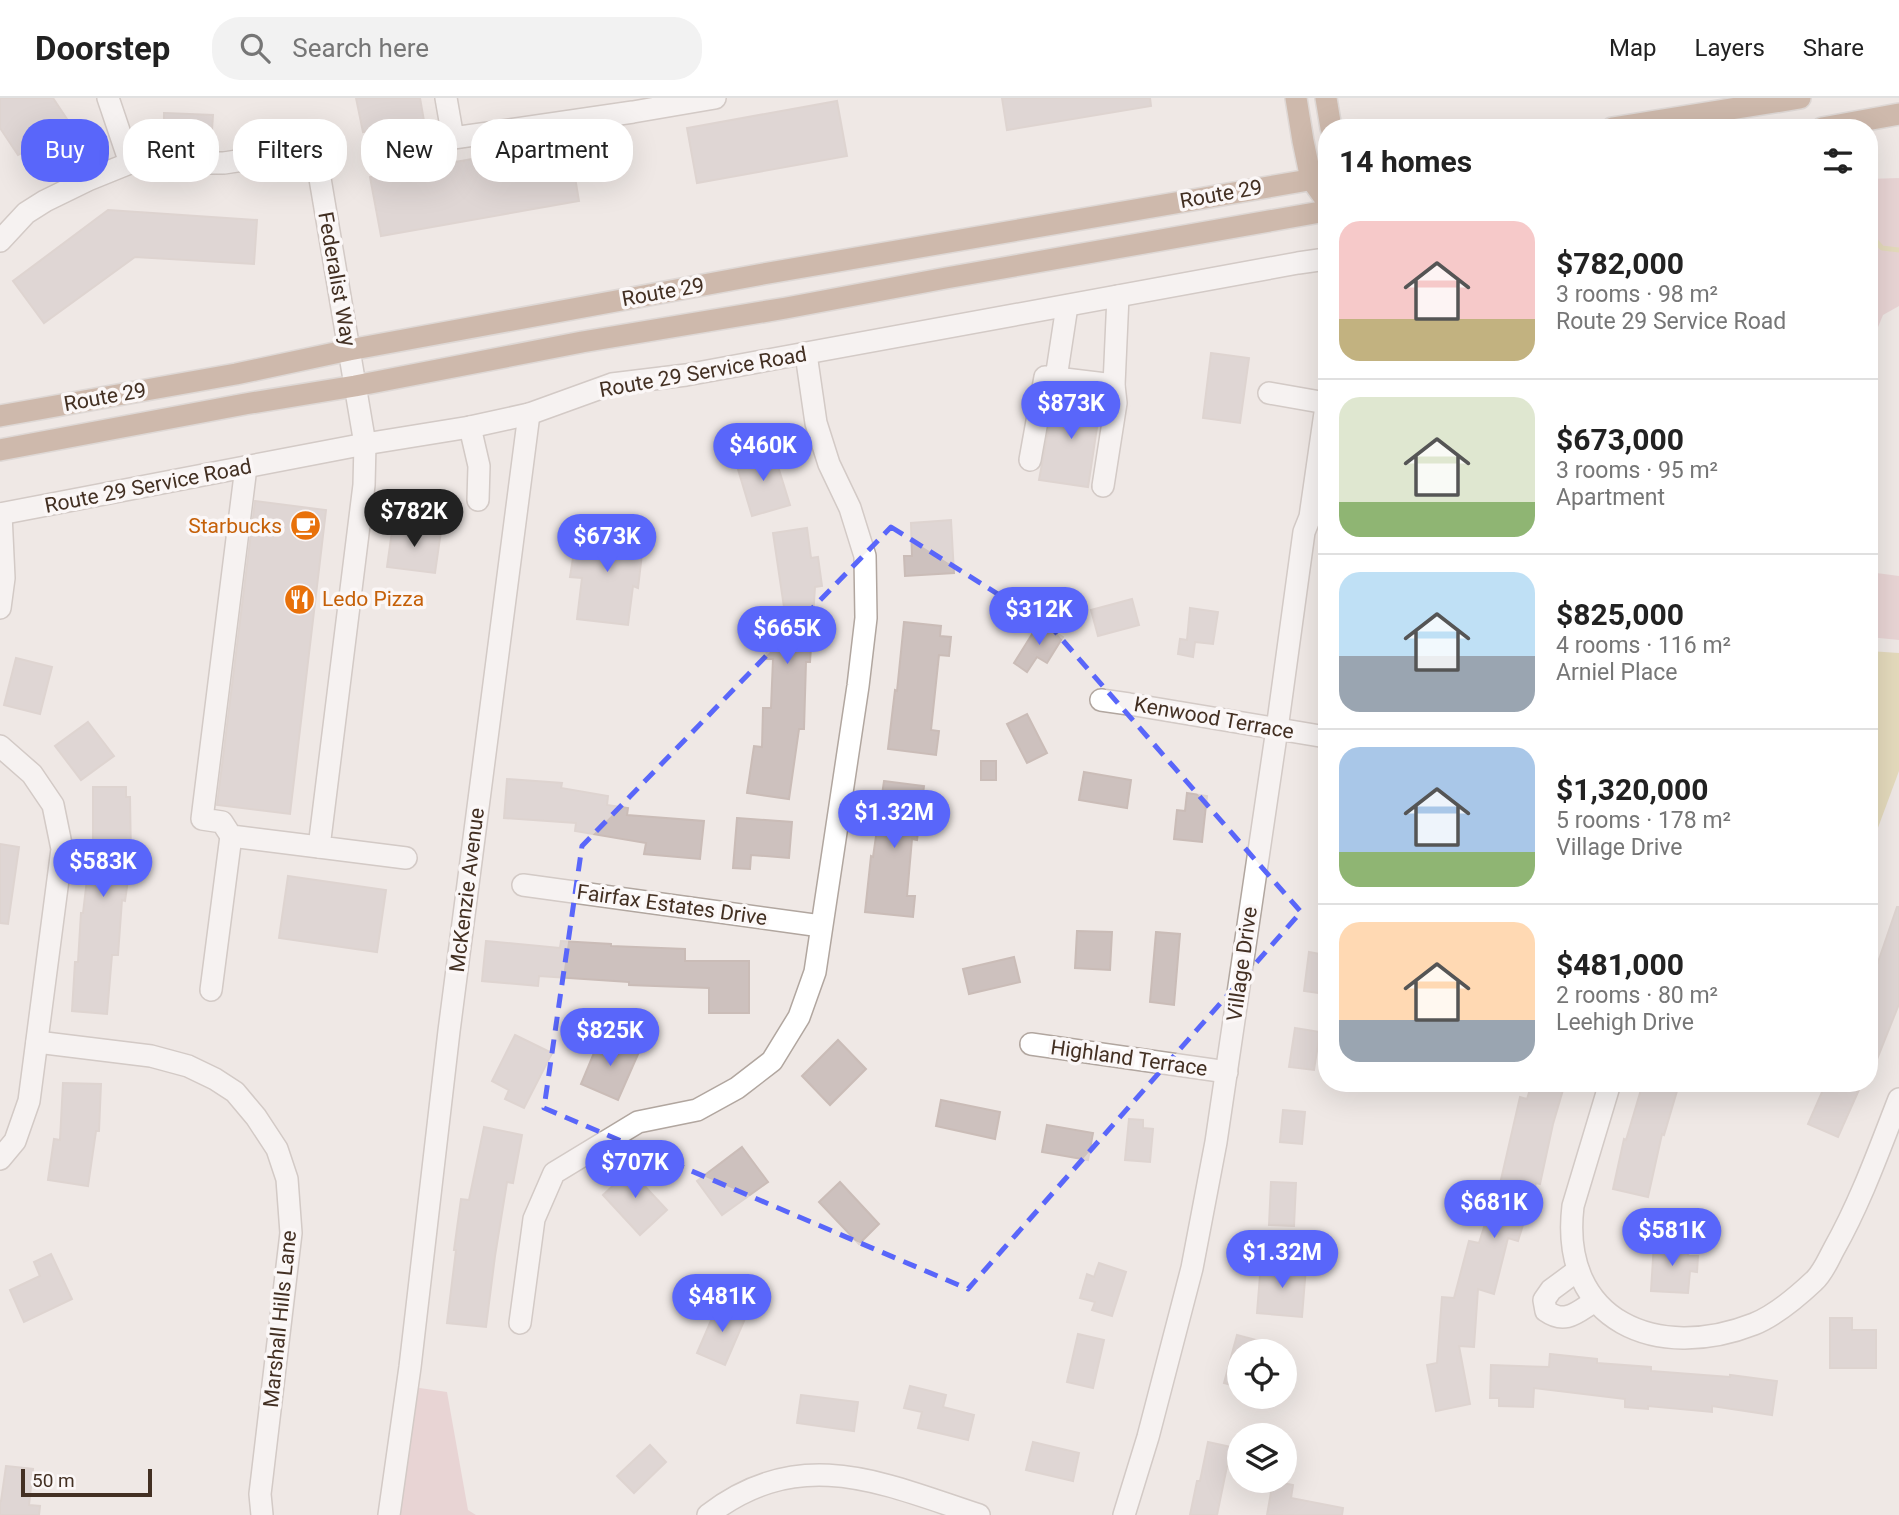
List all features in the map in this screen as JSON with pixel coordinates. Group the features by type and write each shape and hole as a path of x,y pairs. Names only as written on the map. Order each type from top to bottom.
{"main road":[{"path":"1296,98 1303,141 1318,176"},
{"path":"1326,98 1330,119"},
{"path":"1668,119 1800,98"},
{"path":"1872,119 1899,114"},
{"name":"Route 29","path":"0,416 790,269 1318,178"},
{"name":"Route 29","path":"0,450 582,342 1318,212"}],"street":[{"path":"108,98 123,142"},
{"path":"446,98 453,138 715,98"},
{"name":"Federalist Way","path":"219,163 314,149 365,444 364,485 319,847"},
{"name":"Federalist Way","path":"0,241 26,213 45,201 123,166"},
{"name":"Route 29 Service Road","path":"1,514 365,444 470,427 529,414 612,384 686,375 806,354 1318,260"},
{"path":"1103,486 1116,404 1114,385 1118,296"},
{"path":"1056,378 1067,306"},
{"path":"520,1323 534,1219 554,1172 638,1122 697,1110 737,1087 772,1061 799,1017 815,972 866,618 865,556 850,508 830,464 816,423 806,354"},
{"path":"1030,460 1045,377 1114,385"},
{"path":"1269,393 1318,402"},
{"name":"McKenzie Avenue","path":"389,1515 410,1367 449,1031 529,414"},
{"path":"470,427 479,466 478,500"},
{"name":"Village Drive","path":"1124,1515 1148,1437 1192,1268 1216,1142 1304,532 1310,517 1318,460"},
{"path":"211,990 231,835 222,822 202,819 246,467"},
{"path":"0,608 4,578 1,514"},
{"name":"Kenwood Terrace","path":"1101,701 1318,736"},
{"path":"0,746 32,774 52,805 62,849 29,1101 15,1141 0,1159"},
{"path":"231,835 406,858"},
{"name":"Fairfax Estates Drive","path":"523,885 821,926"},
{"name":"Marshall Hills Lane","path":"37,1042 151,1056 188,1066 215,1079 235,1093 256,1117 277,1149 287,1179 291,1233 260,1494 262,1515"},
{"name":"Highland Terrace","path":"1031,1044 1227,1072"},
{"path":"1608,1092 1573,1206 1573,1254 1578,1270 1595,1301 1609,1315 1641,1331 1676,1338 1714,1335 1755,1323 1788,1303 1817,1279 1853,1215 1899,1098"},
{"path":"1578,1270 1551,1290 1544,1300 1546,1311 1555,1317 1567,1318 1595,1301"},
{"path":"708,1515 741,1493 772,1481 823,1474 859,1478 979,1515"}],"highlighted area":[{"path":"891,527 1052,628 1301,912 968,1289 544,1108 582,846"}],"shaded area":[{"path":"1899,178 1899,306 1883,315 1878,327 1878,179"},
{"path":"1878,573 1899,576 1899,640 1878,638"},
{"path":"1878,652 1899,653 1899,771 1878,828"},
{"path":"413,1387 447,1392 468,1510 476,1515 399,1515"}],"building":[{"path":"0,98 53,98 67,119 21,119 21,154 18,155 0,128"},
{"path":"356,98 420,98 424,119 361,119 361,122"},
{"path":"1002,98 1150,98 1151,106 1007,130"},
{"path":"837,101 847,156 697,183 687,128"},
{"path":"164,113 213,115 213,119 164,119"},
{"path":"471,159 471,182 576,182 579,201 381,236 371,182 457,182 457,162"},
{"path":"108,210 257,220 254,264 135,257 44,323 13,281"},
{"path":"1211,353 1249,358 1240,423 1203,418"},
{"path":"1055,394 1101,401 1088,487 1039,480"},
{"path":"772,447 790,505 752,516 737,466 756,461 753,453"},
{"path":"255,501 326,510 290,814 217,805"},
{"path":"951,520 954,573 905,576 904,556 912,556 911,523"},
{"path":"393,524 441,531 435,573 387,567"},
{"path":"590,525 641,532 637,553 642,554 638,588 633,586 628,625 577,619 582,578 570,577 575,545 587,547"},
{"path":"807,528 811,558 818,557 822,586 815,587 810,662 806,662 804,729 799,729 789,799 747,793 754,746 762,747 763,708 771,708 773,659 766,659 769,622 777,622 778,607 784,607 773,533"},
{"path":"1132,599 1139,625 1098,636 1091,610"},
{"path":"1190,608 1218,612 1213,644 1195,642 1193,657 1178,654 1180,639 1187,640"},
{"path":"904,622 941,626 940,636 951,637 949,656 939,655 931,730 939,731 936,755 888,749"},
{"path":"1039,623 1063,637 1047,663 1037,657 1027,672 1014,663"},
{"path":"16,658 52,667 40,714 4,705"},
{"path":"1027,714 1047,753 1027,763 1007,724"},
{"path":"88,722 114,756 81,780 55,746"},
{"path":"981,761 996,761 996,780 981,780"},
{"path":"1084,772 1131,780 1127,808 1079,800"},
{"path":"507,779 562,783 561,788 608,796 607,805 628,808 627,815 704,821 700,859 644,854 646,843 575,831 576,823 504,818"},
{"path":"884,781 924,786 917,840 912,839 907,896 915,896 913,917 865,912 871,856 873,857"},
{"path":"93,787 126,787 126,797 130,797 131,859 125,901 122,900 118,955 112,955 107,1014 72,1011 81,913 90,854 93,854"},
{"path":"1187,793 1207,796 1202,842 1174,839 1177,810 1185,811"},
{"path":"737,818 792,822 789,858 751,855 750,869 733,868"},
{"path":"0,844 19,847 8,924 0,923"},
{"path":"288,876 386,890 377,952 279,938"},
{"path":"1899,907 1899,1004 1878,1057 1878,962"},
{"path":"1077,931 1112,932 1110,970 1075,968"},
{"path":"1156,932 1180,934 1174,1005 1150,1002"},
{"path":"486,941 560,948 561,941 685,949 685,961 749,961 749,1013 709,1013 709,988 629,985 629,982 539,976 538,986 482,981"},
{"path":"1309,952 1318,954 1318,993 1304,991"},
{"path":"1014,957 1020,982 969,994 963,969"},
{"path":"1295,1028 1318,1032 1314,1070 1289,1067"},
{"path":"515,1035 552,1053 524,1108 505,1099 509,1090 492,1081"},
{"path":"601,1036 639,1052 618,1100 581,1084"},
{"path":"838,1040 866,1069 830,1105 802,1076"},
{"path":"63,1083 101,1084 99,1131 96,1131 88,1186 48,1180 54,1139 60,1140"},
{"path":"1529,1092 1562,1092 1540,1184 1536,1183 1518,1241 1508,1238 1494,1294 1478,1289 1474,1347 1459,1346 1470,1404 1436,1411 1427,1365 1437,1363 1442,1297 1454,1298 1469,1241 1479,1243 1498,1183 1500,1184 1520,1097 1527,1099"},
{"path":"1640,1092 1677,1092 1664,1135 1662,1134 1648,1197 1613,1189 1624,1139 1626,1140"},
{"path":"1822,1092 1858,1092 1838,1137 1808,1124"},
{"path":"941,1100 1000,1112 995,1139 936,1126"},
{"path":"1283,1110 1305,1112 1302,1144 1280,1142"},
{"path":"1129,1119 1143,1120 1143,1128 1153,1129 1150,1162 1125,1160"},
{"path":"1047,1125 1093,1133 1088,1160 1042,1152"},
{"path":"484,1127 522,1135 513,1183 507,1182 486,1327 447,1323 461,1199 469,1200"},
{"path":"742,1147 768,1182 722,1215 697,1181"},
{"path":"637,1163 647,1174 640,1181 667,1210 640,1235 603,1195"},
{"path":"840,1182 879,1224 859,1244 819,1202"},
{"path":"1271,1182 1296,1183 1294,1226 1269,1225"},
{"path":"1654,1243 1689,1245 1688,1256 1698,1256 1697,1272 1690,1271 1688,1293 1651,1291"},
{"path":"51,1254 72,1299 24,1322 10,1290 40,1276 34,1262"},
{"path":"1099,1263 1126,1272 1112,1316 1092,1310 1095,1302 1080,1298 1087,1274 1094,1277"},
{"path":"1261,1263 1306,1267 1302,1317 1257,1313"},
{"path":"719,1302 747,1314 725,1365 697,1353"},
{"path":"1830,1318 1852,1318 1852,1330 1876,1330 1876,1368 1830,1368"},
{"path":"1078,1334 1104,1340 1093,1388 1067,1382"},
{"path":"1237,1335 1252,1339 1236,1339"},
{"path":"1550,1354 1597,1359 1597,1363 1651,1367 1651,1371 1730,1375 1777,1381 1772,1415 1712,1406 1712,1412 1648,1406 1648,1409 1625,1407 1625,1399 1534,1388 1533,1407 1499,1406 1499,1398 1490,1398 1491,1365 1549,1367"},
{"path":"910,1386 946,1395 943,1407 974,1415 968,1440 918,1428 922,1412 904,1408"},
{"path":"801,1395 858,1402 854,1431 797,1423"},
{"path":"1033,1442 1079,1453 1073,1481 1026,1470"},
{"path":"1208,1442 1227,1446 1227,1466 1217,1515 1190,1515 1197,1481 1200,1481"},
{"path":"650,1445 666,1462 634,1493 617,1476"},
{"path":"6,1466 33,1469 29,1505 40,1506 39,1515 0,1515"},
{"path":"1271,1493 1292,1493 1291,1498 1343,1508 1342,1515 1267,1515"}],"waterway":[{"path":"1878,244 1882,248 1899,250"}],"place":[{"name":"Starbucks","path":"305,526"},
{"name":"Ledo Pizza","path":"299,599"}]}
